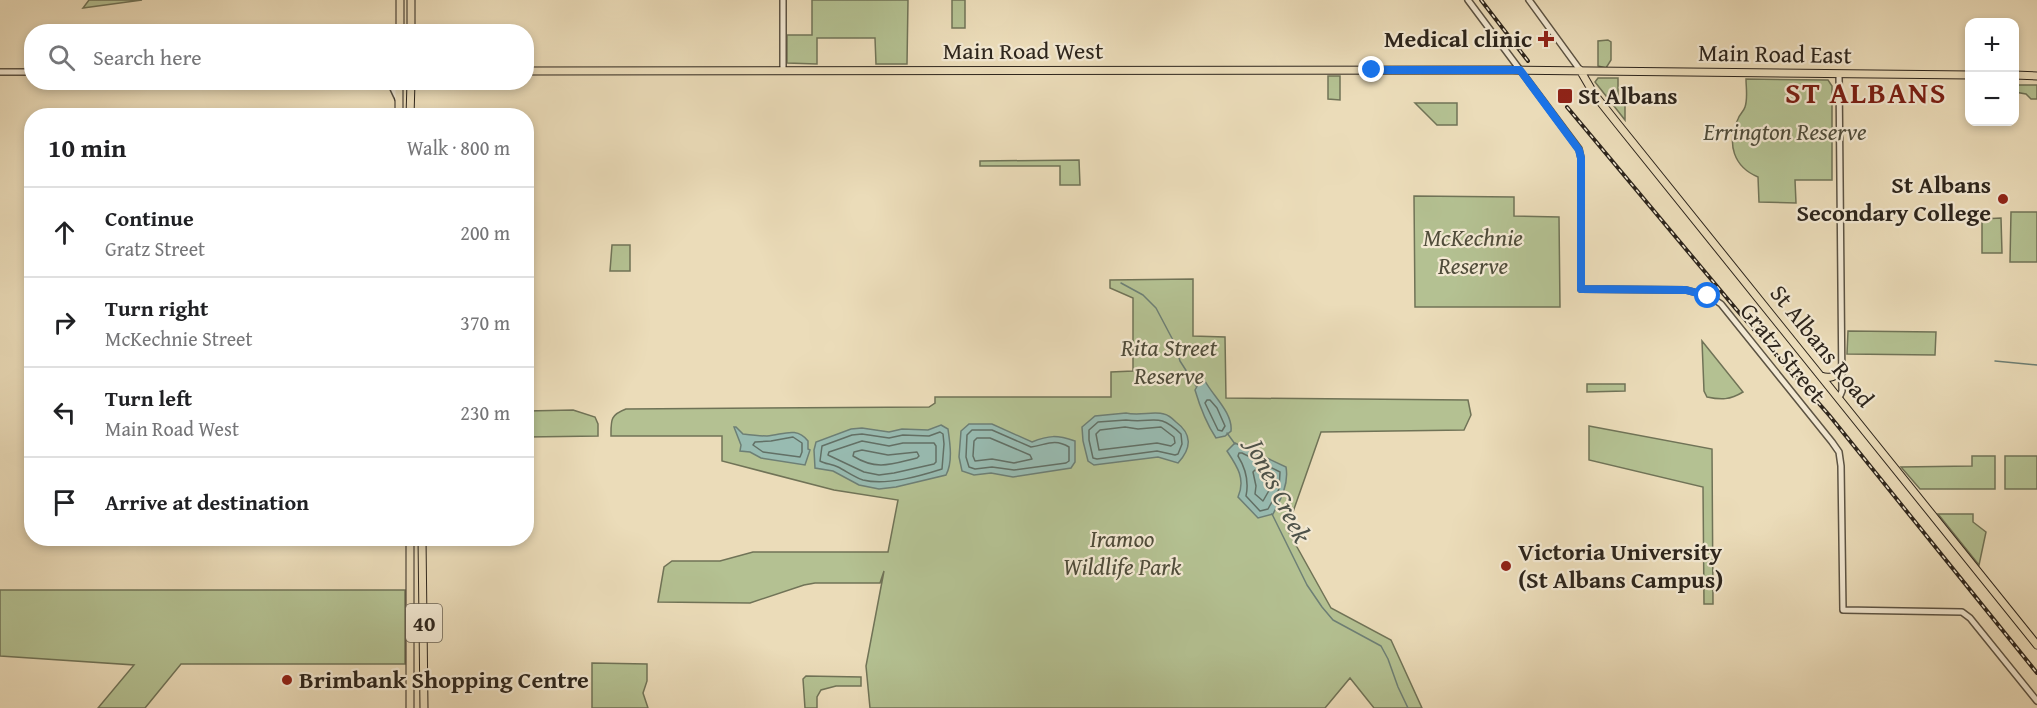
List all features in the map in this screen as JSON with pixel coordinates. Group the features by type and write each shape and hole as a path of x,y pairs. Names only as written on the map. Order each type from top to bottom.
{"main road":[{"path":"400,0 400,24"},
{"path":"411,0 411,24"},
{"name":"Main Road West","path":"534,71 1580,70"},
{"name":"Main Road East","path":"1580,70 1965,75"},
{"name":"St Albans Road","path":"1580,70 1594,94 1617,123 2037,645"},
{"path":"2019,75 2037,76"},
{"path":"399,90 399,108"},
{"path":"410,108 411,90"},
{"path":"1821,376 1829,377 1841,369"},
{"name":"40","path":"410,546 410,708"},
{"name":"40","path":"422,546 424,708"}],"street":[{"path":"783,0 783,70"},
{"path":"1468,0 1520,70"},
{"path":"1528,0 1580,70"},
{"name":"Gratz Street","path":"1520,70 1579,150 1581,158 1581,289 1686,290 1712,298 1721,304 1839,452 1843,610 1957,611 1966,614 2037,701"},
{"path":"0,72 24,72"},
{"path":"1839,74 1842,391 1839,398"},
{"path":"393,90 399,104"}],"green space":[{"path":"89,0 142,0 83,8"},
{"path":"812,0 908,0 907,64 876,64 875,38 817,38 817,64 787,63 787,35 812,35"},
{"path":"952,0 965,0 965,28 952,28"},
{"path":"1598,41 1611,42 1611,60 1606,68 1598,66"},
{"path":"1328,76 1340,76 1340,100 1328,99"},
{"path":"1598,78 1618,78 1618,102 1625,102 1625,120 1595,82"},
{"name":"Errington Reserve","path":"1746,79 1828,80 1832,86 1832,180 1795,180 1796,203 1759,202 1758,177 1743,167 1734,154 1734,128 1746,104"},
{"path":"2019,85 2037,85 2037,99 2031,99 2026,94 2019,93"},
{"path":"1415,103 1457,103 1457,125 1437,125"},
{"path":"1079,160 1080,185 1060,185 1060,166 980,166 980,161"},
{"name":"McKechnie Reserve","path":"1414,196 1514,197 1514,216 1559,217 1560,307 1415,307"},
{"path":"2011,212 2037,212 2037,262 2010,262"},
{"path":"2001,218 2002,253 1982,253 1982,219"},
{"path":"612,245 630,245 630,271 610,271"},
{"name":"Iramoo Wildlife Park","path":"1193,279 1193,336 1225,337 1226,398 1468,400 1471,415 1464,430 1321,432 1287,529 1331,608 1391,640 1422,708 1374,708 1350,678 1325,708 870,708 866,666 884,571 880,583 815,583 750,603 658,602 664,567 672,561 720,561 753,552 888,552 898,500 834,490 722,461 722,436 611,436 612,422 617,414 626,409 929,407 935,403 935,397 1111,397 1111,372 1133,371 1133,298 1110,288 1110,280"},
{"path":"1848,331 1936,332 1935,355 1847,354"},
{"path":"1702,341 1743,392 1725,399 1707,397 1704,391"},
{"path":"1587,384 1625,384 1625,391 1587,392"},
{"path":"573,410 595,417 598,424 598,436 534,437 534,411"},
{"path":"1589,426 1712,449 1713,604 1704,604 1703,487 1589,460"},
{"path":"1972,456 1995,456 1995,489 1920,489 1901,467 1972,466"},
{"path":"2005,456 2037,456 2037,489 2005,489"},
{"path":"1938,514 1973,514 1973,522 1986,532 1979,565"},
{"path":"0,590 405,590 405,664 181,664 145,708 98,708 134,665 0,656"},
{"path":"592,663 647,664 647,681 643,693 648,708 592,708"},
{"path":"806,676 861,677 861,686 836,686 821,690 817,697 817,708 805,708 803,679"}],"water":[{"path":"1205,381 1229,418 1231,431 1225,436 1216,438 1201,409 1195,390 1199,383"},
{"path":"1156,413 1171,417 1185,431 1188,441 1186,452 1178,463 1158,457 1094,465 1088,461 1082,427 1095,416"},
{"path":"969,424 992,424 1032,442 1053,437 1075,441 1075,462 1071,468 1013,477 991,473 974,475 962,471 959,457 961,431"},
{"path":"941,425 948,429 950,440 950,458 946,475 879,489 859,485 833,471 815,468 816,442 851,429 862,428 889,432 902,429 928,430"},
{"path":"734,427 743,434 767,436 794,433 803,436 808,441 810,450 805,465 761,458 750,452 740,451 741,445"},
{"path":"1235,443 1286,467 1285,485 1273,514 1258,518 1238,497 1241,478 1227,451"}],"waterway":[{"name":"Jones Creek","path":"1121,283 1143,295 1156,308 1175,344 1180,361 1196,386"},
{"path":"1995,361 2037,365"},
{"name":"Jones Creek","path":"1227,433 1235,444"},
{"name":"Jones Creek","path":"1272,514 1307,585 1322,607 1333,620 1381,646 1408,708"}],"railway":[{"path":"1481,0 1528,61"},
{"path":"1567,107 1736,309 1829,415 2037,673"}],"place":[{"name":"Medical clinic","path":"1546,39"},
{"name":"St Albans","path":"1565,96"},
{"name":"St Albans Secondary College","path":"2003,199"},
{"name":"Victoria University (St Albans Campus)","path":"1506,566"},
{"name":"Brimbank Shopping Centre","path":"287,680"}],"district":[{"name":"ST ALBANS","path":"1866,93"}],"route":[{"path":"1372,70 1520,70 1579,150 1581,158 1581,289 1686,290 1708,296"}],"park label":[{"name":"Rita Street Reserve","path":"1169,362"}]}
